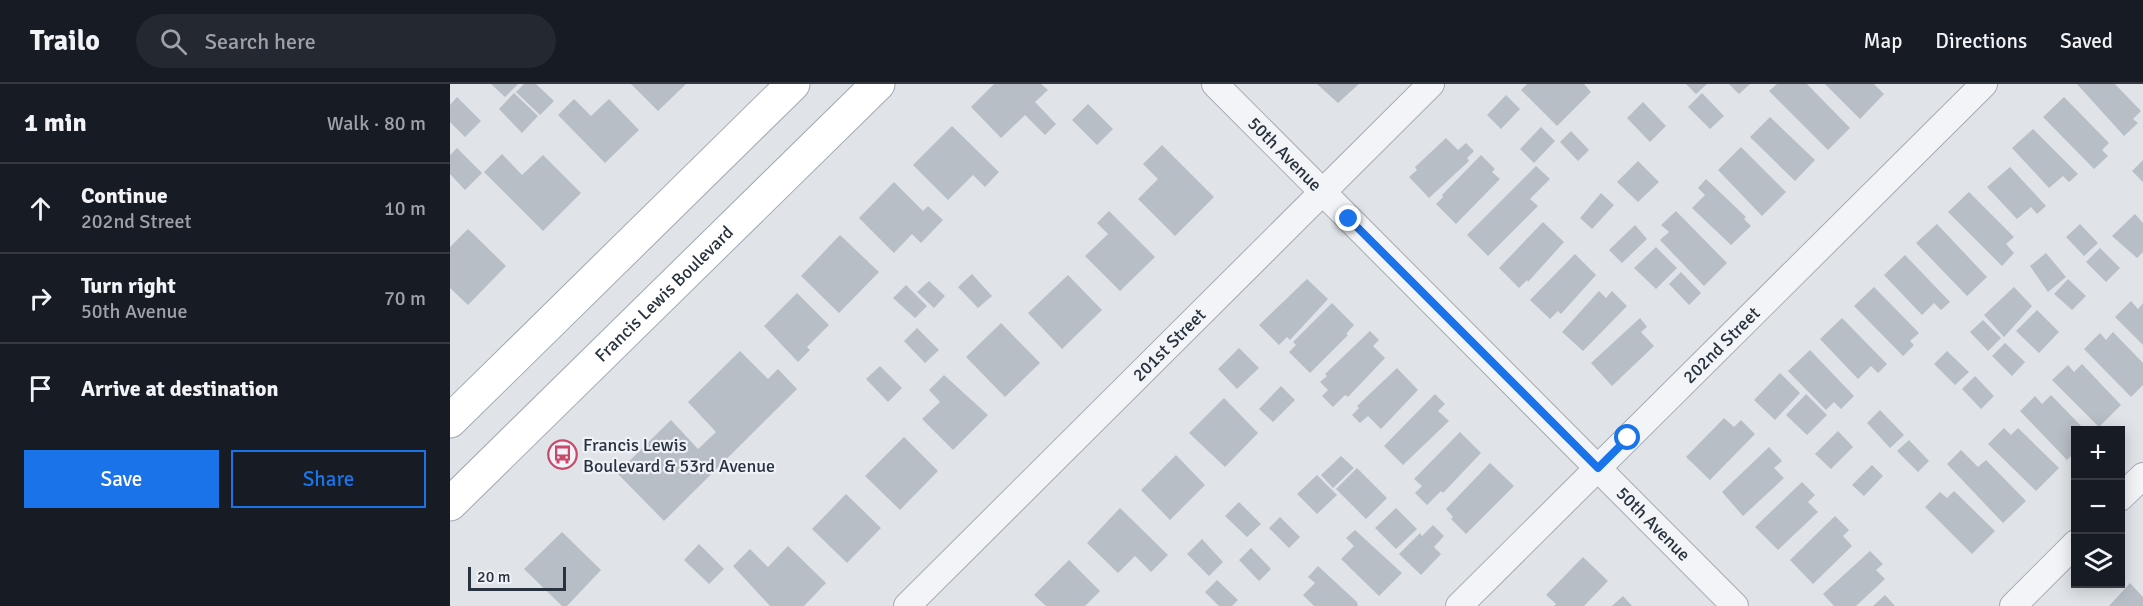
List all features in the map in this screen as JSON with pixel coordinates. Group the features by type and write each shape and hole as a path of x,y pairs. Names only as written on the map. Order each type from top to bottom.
{"main road":[{"path":"450,421 793,84"},
{"name":"Francis Lewis Boulevard","path":"450,504 878,84"}],"street":[{"name":"50th Avenue","path":"1215,84 1735,606"},
{"name":"201st Street","path":"907,606 1431,84"},
{"name":"202nd Street","path":"1460,606 1984,84"},
{"path":"2125,494 2143,476"},
{"path":"2013,606 2071,548"}],"building":[{"path":"491,84 518,84 505,97"},
{"path":"524,84 536,84 554,101 540,115 516,92"},
{"path":"631,84 686,84 658,111"},
{"path":"994,84 1041,84 1048,90 1035,102 1056,124 1045,135 1025,115 1001,138 971,107"},
{"path":"1317,84 1359,84 1338,103"},
{"path":"1527,84 1584,84 1591,92 1557,126 1521,90"},
{"path":"1686,84 1707,84 1696,94"},
{"path":"1729,84 1750,84 1739,94"},
{"path":"1777,84 1807,84 1850,128 1828,150 1769,91"},
{"path":"1825,84 1874,84 1884,94 1860,119"},
{"path":"2077,84 2115,84 2141,111 2133,119 2138,123 2124,136"},
{"path":"514,93 538,116 522,133 499,109"},
{"path":"1702,93 1724,116 1710,129 1688,107"},
{"path":"1506,95 1520,109 1501,129 1487,115"},
{"path":"457,97 481,121 465,137 450,122 450,105"},
{"path":"2064,97 2109,143 2102,150 2108,156 2094,169 2043,117"},
{"path":"574,99 591,116 609,99 639,130 605,163 558,115"},
{"path":"1643,102 1666,126 1650,142 1627,118"},
{"path":"1088,104 1113,129 1097,145 1072,120"},
{"path":"1770,117 1815,160 1795,181 1750,137"},
{"path":"952,126 999,172 985,187 973,175 948,200 913,165"},
{"path":"1541,127 1555,141 1534,163 1520,149"},
{"path":"2033,129 2078,174 2069,182 2063,176 2049,188 2012,148"},
{"path":"1571,131 1589,150 1578,161 1560,142"},
{"path":"1446,138 1458,150 1466,143 1474,151 1467,158 1469,161 1429,198 1409,177 1417,170 1415,167"},
{"path":"1162,145 1214,197 1175,236 1138,199 1158,179 1143,164"},
{"path":"1741,147 1786,192 1762,216 1718,170"},
{"path":"457,148 482,173 465,190 450,174 450,155"},
{"path":"502,154 522,175 543,155 581,193 543,231 484,172"},
{"path":"1481,155 1495,169 1492,172 1500,179 1456,224 1436,204"},
{"path":"2143,160 2143,182 2132,171"},
{"path":"1638,161 1659,182 1638,202 1617,182"},
{"path":"1536,166 1550,179 1530,199 1538,206 1488,256 1467,235"},
{"path":"2010,167 2046,206 2037,214 2031,207 2017,219 1987,187"},
{"path":"1706,179 1746,217 1744,219 1751,226 1731,245 1692,208 1705,195 1698,188"},
{"path":"894,182 923,211 928,206 943,220 921,243 912,234 894,253 859,218"},
{"path":"1969,192 2014,237 2006,244 2014,253 2002,266 1948,212"},
{"path":"1601,193 1614,205 1592,229 1580,218"},
{"path":"1109,211 1155,257 1120,291 1085,256 1108,234 1097,223"},
{"path":"1676,211 1727,263 1704,286 1660,240 1669,232 1661,225"},
{"path":"2135,214 2143,223 2143,252 2137,258 2112,236"},
{"path":"1543,222 1564,242 1528,282 1527,280 1519,288 1499,268"},
{"path":"1937,224 1987,277 1967,296 1916,243"},
{"path":"2080,224 2098,243 2084,256 2066,237"},
{"path":"1635,225 1647,239 1622,263 1609,250"},
{"path":"468,229 506,266 468,305 450,288 450,247"},
{"path":"840,235 879,272 839,313 801,276"},
{"path":"1656,247 1677,268 1656,289 1634,268"},
{"path":"2100,248 2120,268 2106,282 2086,262"},
{"path":"2046,253 2066,277 2048,292 2030,266"},
{"path":"1575,254 1596,275 1561,314 1558,311 1550,319 1530,300"},
{"path":"1905,255 1950,302 1941,310 1934,303 1922,315 1884,275"},
{"path":"1681,272 1701,293 1689,305 1669,284"},
{"path":"972,274 992,296 978,308 958,287"},
{"path":"1068,275 1102,310 1062,349 1028,313"},
{"path":"1307,279 1328,299 1290,340 1287,337 1279,345 1259,325"},
{"path":"2068,279 2086,296 2072,310 2054,294"},
{"path":"929,281 945,296 934,308 917,292"},
{"path":"906,285 927,306 915,318 893,298"},
{"path":"1874,287 1919,333 1910,341 1914,345 1903,356 1854,306"},
{"path":"2014,287 2032,306 2004,337 1984,315"},
{"path":"1599,291 1606,298 1612,291 1627,306 1583,351 1562,332"},
{"path":"797,293 829,325 807,347 810,350 798,362 764,326"},
{"path":"2131,301 2138,309 2143,303 2143,345 2115,317"},
{"path":"1332,303 1354,325 1346,334 1348,335 1310,373 1289,352 1296,345 1293,342"},
{"path":"2037,310 2059,332 2039,353 2016,331"},
{"path":"1640,318 1647,327 1641,332 1654,346 1612,386 1591,363"},
{"path":"1842,318 1887,364 1878,373 1871,366 1858,379 1820,339"},
{"path":"1983,320 2001,338 1988,351 1970,332"},
{"path":"1001,323 1040,363 1005,397 966,357"},
{"path":"917,328 939,350 925,363 904,341"},
{"path":"1370,331 1379,340 1373,346 1385,358 1348,397 1345,395 1333,407 1322,396 1328,390 1320,382 1327,376 1325,374"},
{"path":"2113,332 2143,363 2143,385 2131,397 2084,349 2100,333 2106,340"},
{"path":"2005,343 2025,362 2012,376 1992,356"},
{"path":"1239,348 1259,368 1237,389 1218,369"},
{"path":"1810,350 1854,396 1841,409 1834,402 1826,410 1788,371"},
{"path":"740,351 768,379 778,369 797,389 664,521 617,473 671,420 698,449 716,432 688,402"},
{"path":"1947,351 1969,372 1955,385 1934,364"},
{"path":"2082,364 2121,405 2100,426 2052,380 2068,365 2074,372"},
{"path":"880,366 902,388 888,402 866,379"},
{"path":"1397,368 1418,390 1381,429 1368,416 1360,423 1352,415 1359,408 1357,406"},
{"path":"1780,373 1800,393 1775,420 1754,400"},
{"path":"944,375 988,415 953,450 922,419 940,402 929,390"},
{"path":"1975,376 1994,396 1981,409 1962,389"},
{"path":"1281,386 1295,400 1273,422 1259,409"},
{"path":"1435,394 1445,404 1438,411 1449,421 1403,465 1384,446"},
{"path":"1806,394 1827,415 1807,435 1786,415"},
{"path":"2051,395 2081,426 2071,426 2071,456 2067,460 2020,411 2035,396 2042,404"},
{"path":"1224,398 1258,433 1225,467 1189,433"},
{"path":"1880,410 1904,435 1890,448 1867,423"},
{"path":"1724,418 1734,427 1741,420 1755,434 1710,480 1686,457"},
{"path":"2004,428 2011,435 2018,428 2059,468 2036,491 1988,444"},
{"path":"1838,431 1853,447 1831,469 1815,454"},
{"path":"1460,432 1481,453 1443,493 1441,491 1427,505 1415,493 1422,486 1414,479"},
{"path":"904,437 938,471 900,510 865,476"},
{"path":"1909,440 1929,461 1918,472 1897,451"},
{"path":"1769,447 1782,461 1774,468 1784,478 1743,516 1722,492"},
{"path":"1961,450 1978,467 1986,460 2026,501 2003,523 1947,464"},
{"path":"1176,455 1205,485 1170,520 1141,490"},
{"path":"1341,456 1354,468 1333,488 1321,475"},
{"path":"1490,463 1514,486 1466,534 1451,519 1453,517 1446,509"},
{"path":"1872,465 1883,476 1864,496 1852,485"},
{"path":"1357,468 1387,498 1366,519 1336,489"},
{"path":"1317,475 1337,495 1317,514 1297,494"},
{"path":"1802,482 1815,495 1808,502 1818,512 1778,550 1755,527"},
{"path":"1954,491 1995,531 1972,554 1925,507 1940,492 1947,498"},
{"path":"846,494 881,528 847,563 812,529"},
{"path":"1239,502 1261,524 1247,537 1225,516"},
{"path":"1120,508 1168,555 1151,572 1135,556 1118,573 1087,543"},
{"path":"1396,508 1417,529 1396,549 1375,528"},
{"path":"1835,516 1849,530 1843,536 1852,546 1813,584 1790,560"},
{"path":"1280,517 1300,537 1289,548 1269,528"},
{"path":"1433,525 1444,536 1434,547 1441,554 1421,575 1399,554 1420,533 1422,536"},
{"path":"1355,530 1402,573 1379,596 1341,559 1354,546 1346,538"},
{"path":"562,532 601,570 567,606 562,606 524,569"},
{"path":"1202,539 1223,562 1209,576 1187,554"},
{"path":"699,544 724,569 709,584 684,560"},
{"path":"788,546 826,583 804,606 770,606 733,566 750,549 768,567"},
{"path":"1251,548 1271,569 1259,581 1239,560"},
{"path":"1870,551 1883,564 1876,570 1885,579 1856,606 1834,606 1823,594"},
{"path":"1583,557 1608,581 1584,606 1554,606 1556,604 1546,595"},
{"path":"1069,560 1100,591 1085,606 1046,606 1034,595"},
{"path":"1318,566 1357,602 1358,606 1314,606 1303,595 1315,583 1308,577"},
{"path":"1217,580 1238,600 1232,606 1219,606 1205,592"},
{"path":"2130,583 2143,597 2143,606 2109,606"},
{"path":"1885,595 1895,606 1873,606"},
{"path":"1623,596 1632,606 1612,606"}],"place":[{"name":"Francis Lewis Boulevard & 53rd Avenue","path":"562,455"}],"route":[{"path":"1349,219 1598,468 1628,438"}]}
